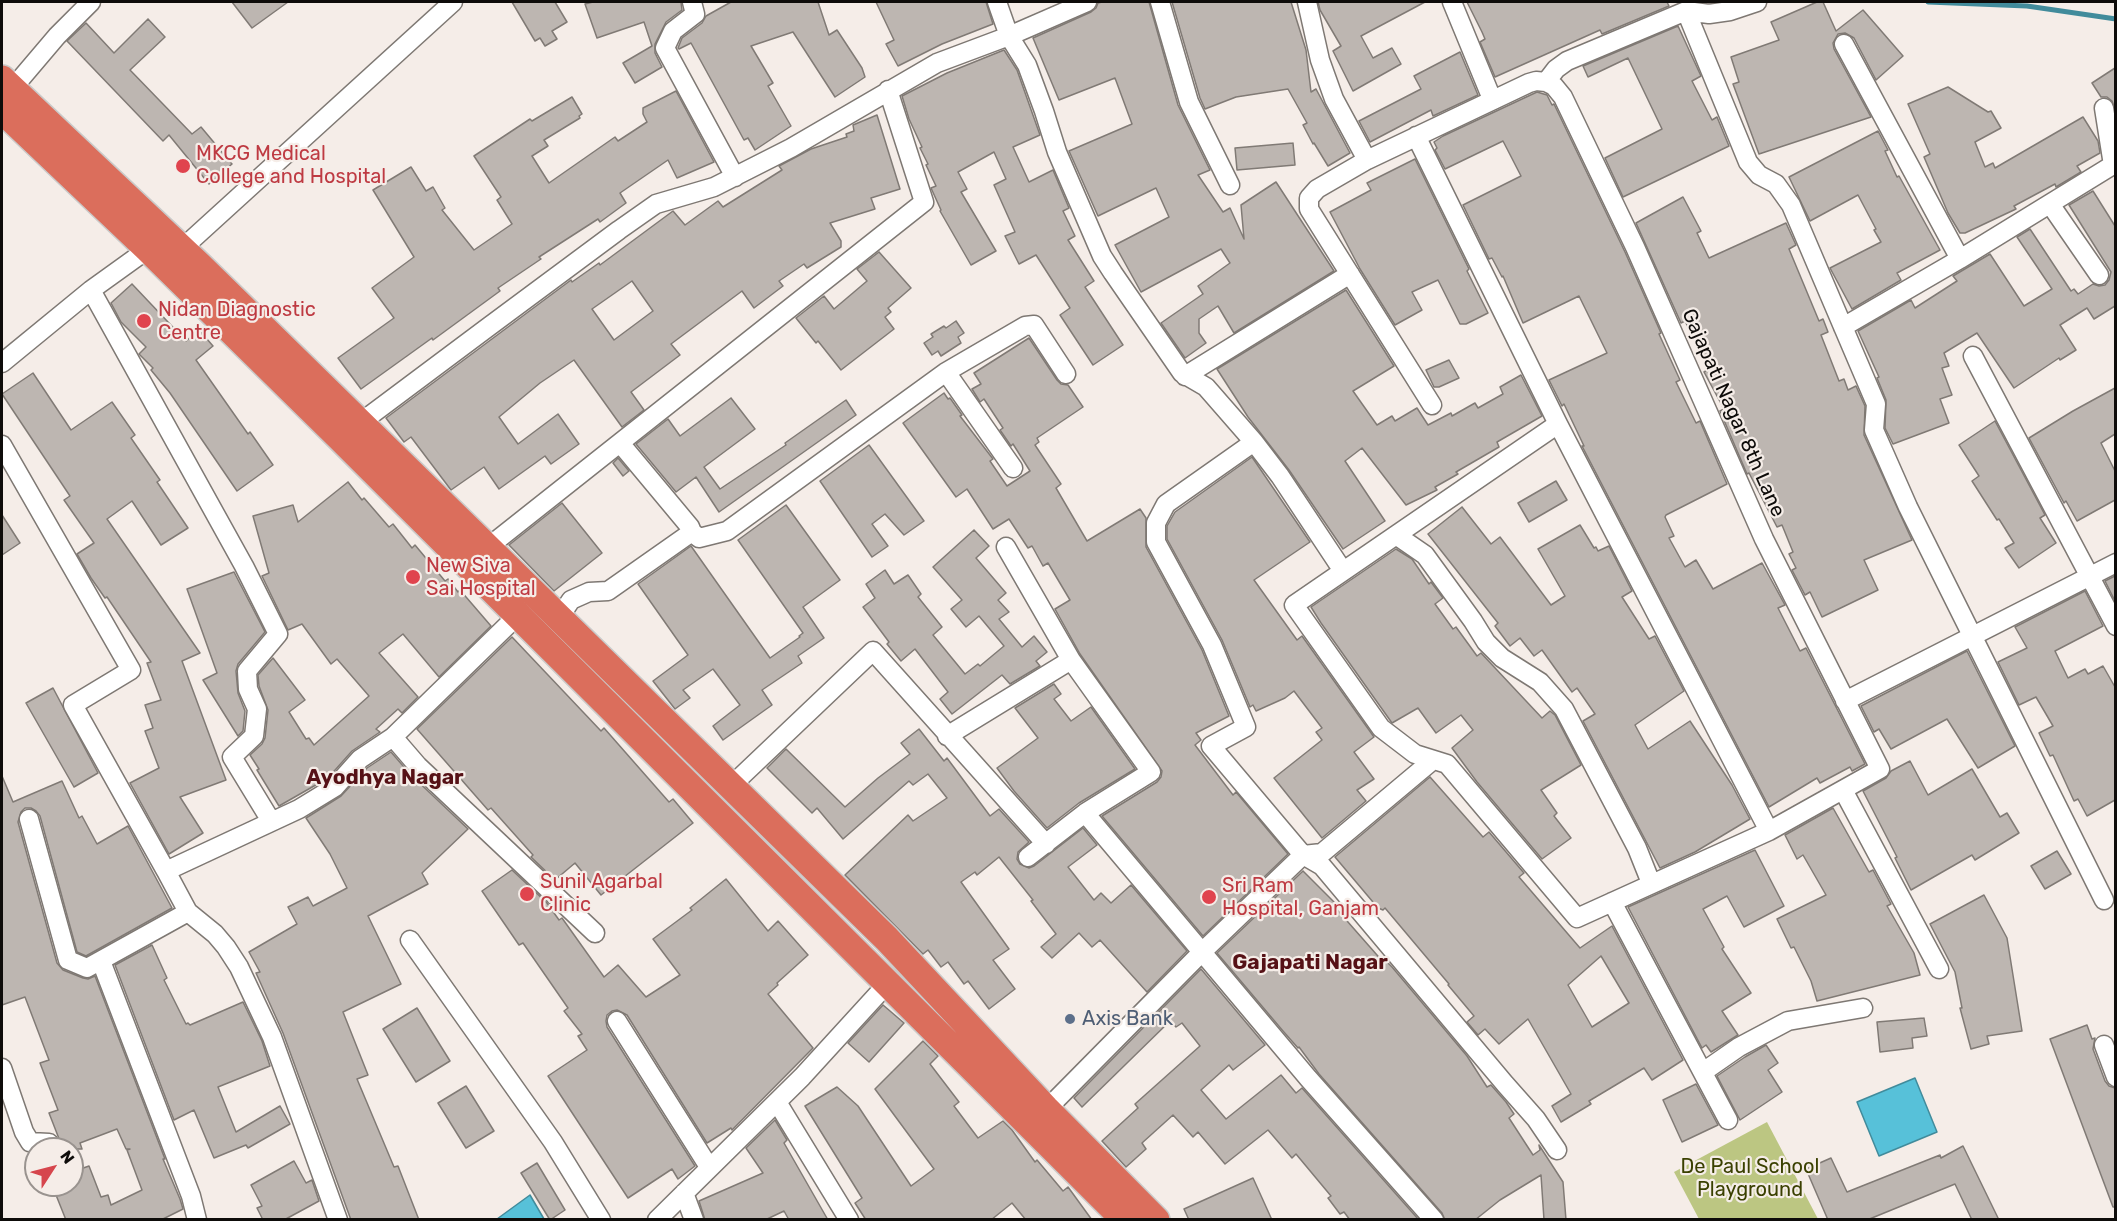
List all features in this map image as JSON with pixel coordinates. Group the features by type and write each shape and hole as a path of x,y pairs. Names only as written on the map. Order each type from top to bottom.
{"highway":[{"path":"5,93 153,223 165,255"},
{"path":"5,93 165,255 351,432 487,548 887,939 1125,1220"},
{"path":"351,432 518,615 887,984 1156,1220"}],"street":[{"path":"5,93 91,2"},
{"path":"2,363 91,290 165,255 453,2"},
{"path":"692,2 695,14 673,31 665,48 735,177"},
{"path":"997,2 1009,36 1027,65 1057,152 1102,256 1173,362 1185,376 1202,383 1254,442 1280,476 1343,571"},
{"path":"351,432 656,204 714,187 791,148 937,63 1009,36 1087,2"},
{"path":"1161,2 1189,102 1230,185"},
{"path":"1307,2 1320,60 1334,99 1367,160"},
{"path":"1452,2 1492,99"},
{"path":"1432,405 1307,205 1309,198 1317,189 1367,160 1492,99 1529,83 1544,82 1567,61 1686,11 1709,14 1730,11 1757,2"},
{"path":"1686,11 1748,162 1759,176 1776,184 1791,205 1876,404 1874,430 1913,517 2104,900"},
{"path":"1844,44 1960,259"},
{"name":"Gajapati Nagar 8th Lane","path":"1544,82 1560,91 1563,97 1635,247 1764,539 1880,769 1843,790"},
{"path":"487,548 924,202 888,90"},
{"path":"1843,327 1960,259 2113,165 2104,108"},
{"path":"1416,136 1558,424 1769,831"},
{"path":"2050,204 2099,276"},
{"path":"1185,376 1350,274"},
{"path":"91,290 244,566 278,634 247,671 248,689 257,709 254,736 232,757 271,821"},
{"path":"620,443 699,538 727,531 945,372 1025,326 1034,325 1066,374"},
{"path":"1973,356 2115,626"},
{"path":"945,372 1013,468"},
{"path":"1558,424 1294,605 1381,728 1415,754 1447,764 1577,918 1769,831 1843,790 1939,969"},
{"path":"1254,442 1166,504 1155,523 1156,542 1212,645 1246,727 1211,746 1303,855 1322,866 1504,1084 1536,1119 1557,1150"},
{"path":"2,445 131,670 73,705 188,912 226,946 262,1015 338,1220"},
{"path":"559,618 571,600 589,591 608,591 692,532"},
{"path":"1396,535 1425,555 1486,642 1502,658 1540,682 1564,709 1637,848 1651,883"},
{"path":"1006,547 1071,660 1151,772 1085,813 1028,857"},
{"path":"1845,700 2115,563"},
{"path":"166,871 298,808 335,787 360,759 393,737 518,615"},
{"path":"731,786 873,651 1046,844"},
{"path":"947,736 1071,660"},
{"path":"393,737 426,774 595,933"},
{"path":"1038,1117 1202,952 1303,855 1322,853 1433,760"},
{"path":"1085,813 1342,1118 1434,1220"},
{"path":"29,819 68,960 87,968 188,912"},
{"path":"1612,902 1728,1120"},
{"path":"410,940 553,1142 601,1220"},
{"path":"101,961 191,1196 196,1219"},
{"path":"657,1220 802,1077 887,984"},
{"path":"1703,1072 1739,1047 1788,1021 1863,1008"},
{"path":"617,1021 709,1167"},
{"path":"2104,1045 2115,1077"},
{"path":"2,1068 27,1137"},
{"path":"777,1102 849,1220"},
{"path":"684,1193 694,1220"}],"green space":[{"name":"De Paul School Playground","path":"1767,1122 1818,1219 1699,1219 1674,1172"}],"water":[{"path":"1915,1078 1937,1132 1879,1156 1857,1102"},
{"path":"530,1195 544,1219 497,1219"}],"building":[{"path":"232,2 288,2 252,28"},
{"path":"512,2 555,2 567,22 552,31 557,39 545,46 540,38 535,41"},
{"path":"593,2 681,2 682,10 666,22 655,44 655,53 662,67 635,83 623,63 652,46 644,22 597,38 585,4"},
{"path":"731,2 818,2 829,35 837,30 862,68 865,77 835,97 793,32 751,46 773,83 768,86 791,126 755,150 748,138 744,140 691,43 678,48 682,38 702,23 706,16"},
{"path":"876,2 986,2 993,24 942,44 898,66 886,44 894,40"},
{"path":"1149,2 1178,105 1210,170 1198,175 1223,212 1230,208 1244,239 1241,205 1276,182 1334,271 1234,333 1218,306 1199,319 1199,333 1206,343 1185,358 1161,323 1203,294 1198,286 1230,263 1221,249 1141,292 1115,245 1169,217 1156,188 1098,216 1069,151 1132,124 1115,78 1059,100 1033,38 1091,12 1098,3"},
{"path":"1172,2 1291,2 1306,50 1311,92 1316,89 1350,153 1328,166 1303,125 1307,123 1288,89 1236,97 1205,109"},
{"path":"1318,2 1425,2 1361,36 1373,58 1392,48 1401,64 1353,91 1333,51 1341,46 1320,10"},
{"path":"1467,2 1667,2 1669,6 1602,34 1600,30 1495,77 1480,42 1485,39"},
{"path":"1817,2 1823,2 1836,31 1863,10 1903,56 1876,80 1854,38 1845,33 1838,34 1833,43 1834,49 1871,117 1759,154 1733,84 1739,82 1731,57 1779,40 1771,22"},
{"path":"148,19 165,37 130,70 192,134 201,127 232,164 209,184 169,135 163,141 67,41 86,23 114,53"},
{"path":"1678,26 1701,76 1692,81 1712,120 1717,117 1729,146 1623,197 1605,158 1662,129 1628,58 1588,77 1583,66"},
{"path":"1004,50 1017,70 1040,135 1013,147 1029,182 1053,170 1069,208 1063,211 1075,236 1068,240 1094,281 1085,287 1123,345 1093,365 1060,315 1070,308 1036,255 1019,264 1005,236 1015,232 994,185 1006,179 994,152 958,172 967,189 961,192 996,251 971,265 940,211 931,188 936,186 926,165 928,164 902,96 947,73"},
{"path":"1460,52 1478,95 1433,116 1431,110 1370,142 1359,121 1421,89 1414,76"},
{"path":"2115,68 2115,109 2112,101 2107,97 2101,97 2092,83"},
{"path":"1948,87 1988,112 1991,111 2001,128 1975,142 1985,167 1993,163 1995,168 2083,117 2098,141 2100,153 2077,166 2081,172 2056,187 2055,184 2014,206 2016,209 1965,233 1960,233 1948,213 1924,157 1930,154 1908,104"},
{"path":"676,91 714,162 677,178 668,160 620,193 626,203 600,222 598,219 539,257 541,259 498,288 500,291 361,389 338,358 394,318 372,288 414,257 373,190 411,167 426,191 433,187 445,208 442,210 474,250 512,224 497,200 501,197 474,156 530,119 532,121 572,97 582,114 580,118 544,140 548,146 532,156 549,183 615,137 618,141 647,122 643,108"},
{"path":"1537,92 1547,95 1552,105 1554,104 1661,333 1659,334 1680,380 1676,382 1696,423 1700,421 1727,484 1666,515 1674,536 1669,538 1685,567 1696,560 1713,589 1762,563 1785,605 1778,608 1800,651 1806,648 1865,764 1852,771 1850,767 1820,783 1817,778 1769,807 1582,446 1584,446 1564,404 1562,406 1549,380 1607,353 1579,296 1523,323 1503,276 1492,258 1489,259 1463,205 1521,176 1503,141 1445,169 1435,150 1437,148 1434,142 1443,136"},
{"path":"877,115 900,189 871,198 875,209 830,223 841,241 841,247 807,268 804,264 779,281 783,286 754,308 742,291 671,344 680,355 631,392 644,410 622,427 574,360 540,383 499,417 518,444 558,414 579,444 551,464 545,456 499,489 484,467 451,490 411,437 404,442 386,418 571,280 572,282 599,263 600,265 673,211 685,225 718,201 723,207 782,170 779,166 811,149 847,137 846,134 854,131 853,125","holes":["632,281 653,311 614,340 592,309"]},
{"path":"1878,131 1888,150 1885,151 1897,177 1899,176 1940,250 1897,273 1901,280 1852,309 1830,268 1881,242 1874,230 1876,229 1858,195 1810,221 1789,177"},
{"path":"1293,143 1295,165 1237,170 1235,148"},
{"path":"1415,159 1488,313 1466,324 1460,324 1438,280 1412,292 1422,310 1395,325 1360,269 1330,212 1371,190 1367,183"},
{"path":"2093,191 2115,226 2115,306 2094,319 2087,308 2060,325 2076,350 2060,360 2059,358 2014,388 1977,333 1944,353 1949,366 1942,368 1952,395 1940,399 1949,423 1893,444 1885,428 1886,400 1877,378 1879,377 1858,331 1911,300 1915,308 1957,281 1953,276 1990,254 2024,306 2052,289 2017,237 2030,229 2071,291 2074,289 2078,294 2093,284 2105,285 2111,272 2069,205"},
{"path":"1683,197 1701,231 1697,233 1709,258 1786,223 1796,245 1789,249 1819,321 1823,319 1828,332 1821,335 1839,381 1844,379 1848,390 1856,386 1865,406 1864,435 1912,540 1864,560 1878,590 1822,617 1810,592 1805,595 1792,570 1796,568 1789,554 1793,552 1782,525 1777,527 1749,473 1747,474 1720,411 1724,409 1704,372 1709,369 1685,321 1681,323 1636,223"},
{"path":"879,252 911,288 888,308 891,312 885,317 894,329 841,370 796,318 824,296 834,309 867,281 857,269"},
{"path":"132,284 186,341 199,330 213,346 196,360 248,434 250,432 273,465 237,491 170,393 151,370 153,368 139,354 146,347 121,322 111,303"},
{"path":"1346,290 1394,366 1353,391 1377,425 1392,416 1395,421 1417,408 1428,425 1451,413 1452,416 1475,403 1478,408 1503,394 1500,387 1521,375 1542,416 1497,442 1499,447 1456,472 1458,474 1435,487 1437,490 1406,505 1362,448 1345,461 1385,521 1343,549 1289,470 1248,417 1217,369"},
{"path":"956,321 964,333 958,337 961,343 941,356 938,351 932,355 924,343 933,337 931,334"},
{"path":"1029,338 1057,380 1061,384 1068,385 1083,407 1037,438 1039,442 1035,445 1061,484 1056,488 1087,541 1140,509 1146,518 1146,547 1202,650 1229,716 1196,733 1201,740 1195,745 1233,795 1236,792 1288,854 1203,936 1102,816 1157,782 1162,771 1080,654 1055,609 1070,600 1048,563 1043,566 1032,546 1028,548 1009,519 993,529 967,489 956,497 903,423 944,393 948,399 950,398 962,415 960,416 993,459 990,461 1007,486 1030,471 1013,444 1011,446 1000,430 1003,428 984,399 980,402 972,389 981,384 974,373"},
{"path":"1449,360 1459,378 1434,387 1426,370"},
{"path":"33,373 71,430 112,402 135,435 131,438 160,480 157,482 188,528 161,545 132,501 107,519 200,653 182,661 226,780 180,797 203,833 169,854 130,783 159,768 145,731 153,728 145,705 161,700 147,663 151,662 107,597 105,598 91,578 77,554 94,543 64,500 70,496 2,394"},
{"path":"2115,388 2115,434 2101,443 2115,471 2115,500 2077,521 2066,501 2064,503 2029,438"},
{"path":"731,398 755,429 704,467 720,489 786,445 785,443 846,400 856,415 719,512 696,477 676,492 636,444 668,419 680,436"},
{"path":"1995,421 2045,515 2040,518 2056,543 2019,568 2005,548 2014,543 1972,481 1979,476 1959,445"},
{"path":"869,445 924,521 904,535 885,514 872,524 888,546 872,557 820,481"},
{"path":"1252,457 1310,542 1254,580 1297,640 1302,636 1374,737 1354,752 1374,779 1357,790 1366,801 1322,838 1274,778 1322,740 1316,732 1322,728 1294,691 1285,698 1256,711 1253,705 1250,707 1222,640 1167,539 1167,526 1175,512"},
{"path":"618,458 629,471 623,476 613,463"},
{"path":"1556,481 1567,500 1529,522 1518,503"},
{"path":"348,482 389,527 393,524 412,548 415,545 445,581 448,579 458,592 460,590 491,626 439,677 403,634 379,653 418,697 402,713 398,709 376,729 380,732 352,751 328,778 279,806 250,755 265,738 268,710 259,686 258,675 273,658 305,700 289,712 306,739 309,738 314,745 369,696 337,659 331,664 302,624 288,630 262,576 269,573 253,516 293,505 298,522"},
{"path":"562,503 602,553 554,591 509,545"},
{"path":"786,505 840,580 803,607 824,638 798,656 802,663 762,690 772,705 723,740 713,726 740,705 713,669 683,690 690,698 675,709 653,681 688,655 638,584 691,546 770,658 803,633 738,540"},
{"path":"1462,507 1491,544 1500,537 1551,605 1565,596 1538,549 1580,525 1598,551 1609,546 1632,591 1622,597 1649,639 1655,636 1684,691 1635,725 1648,749 1690,721 1732,785 1750,819 1695,852 1660,868 1583,721 1595,714 1577,688 1572,692 1542,650 1534,656 1520,638 1510,646 1495,626 1498,623 1428,534"},
{"path":"2,515 20,543 2,555"},
{"path":"974,530 989,546 976,558 1006,593 998,600 1009,612 999,619 1022,647 1034,636 1047,652 1036,661 1040,666 1010,684 1002,675 952,714 940,699 948,692 915,649 901,661 863,607 875,598 866,584 885,570 894,584 908,575 921,594 918,597 942,627 933,635 965,674 978,664 980,666 1004,646 979,616 966,627 951,609 962,600 933,567"},
{"path":"1396,549 1412,559 1429,584 1431,582 1443,598 1435,604 1453,629 1456,627 1477,656 1481,653 1542,718 1550,711 1555,715 1581,765 1541,790 1557,813 1554,816 1571,838 1542,859 1477,782 1452,748 1473,730 1461,715 1436,733 1418,708 1392,723 1311,607"},
{"path":"234,572 265,632 238,664 236,671 238,693 245,711 243,731 238,736 203,680 217,673 187,589"},
{"path":"2115,576 2115,601 2105,581"},
{"path":"2085,591 2103,626 2055,651 2068,678 2085,669 2088,674 2103,666 2115,687 2115,800 2087,816 2078,799 2074,801 2053,755 2050,756 2039,733 2053,726 2036,697 2019,705 1998,662 2027,648 2015,627"},
{"path":"512,637 601,731 604,728 669,802 673,799 693,823 601,895 575,863 555,880 531,857 533,855 491,808 488,810 417,729"},
{"path":"1967,651 2015,746 1978,768 1947,719 1891,749 1879,729 1874,732 1861,706"},
{"path":"1054,684 1061,694 1054,699 1071,721 1091,707 1135,769 1079,803 1047,828 997,768 1038,738 1015,708"},
{"path":"53,688 98,773 74,787 26,703"},
{"path":"919,729 944,761 947,758 990,816 999,809 1029,842 1018,852 1017,859 1020,864 1029,868 1034,866 1083,828 1097,845 1068,867 1094,900 1101,893 1111,903 1131,885 1187,951 1147,992 1100,940 1092,947 1079,933 1052,958 1041,947 1056,934 999,857 977,875 975,872 961,882 1009,949 993,960 1015,989 989,1009 968,981 964,984 948,962 941,967 928,950 923,954 845,875 908,815 913,821 947,798 928,774 913,785 909,781 843,839 817,808 812,813 767,768 786,749 845,807 910,754 901,743"},
{"path":"391,752 410,774 468,829 422,873 428,884 368,916 401,984 343,1012 368,1075 357,1079 394,1167 398,1166 419,1220 351,1220 283,1033 256,973 260,972 249,952 297,924 288,907 308,897 313,906 347,888 330,854 306,818 341,796 367,768"},
{"path":"1910,761 1928,795 1972,769 2000,817 2007,813 2019,833 1975,860 1972,855 1911,890 1863,791"},
{"path":"2,776 13,802 62,781 79,818 82,816 97,844 128,826 172,908 86,956 77,952 40,816 31,808 25,808 21,812 18,822 57,963 63,970 83,978 88,979 95,976 183,1209 161,1220 66,1220 57,1197 84,1197 84,1168 89,1166 101,1197 108,1195 111,1205 142,1190 127,1150 130,1149 126,1149 117,1129 84,1141 84,1137 58,1137 49,1113 58,1110 40,1063 49,1060 25,997 2,1005"},
{"path":"1430,777 1483,837 1489,832 1524,873 1519,877 1580,948 1612,926 1683,1060 1652,1080 1644,1068 1589,1101 1591,1104 1561,1122 1552,1106 1571,1094 1528,1019 1499,1044 1485,1029 1478,1035 1467,1022 1474,1016 1449,984 1385,908 1383,910 1378,908 1335,857","holes":["1601,956 1629,1003 1592,1027 1568,985"]},
{"path":"1833,808 1869,872 1873,870 1891,904 1887,906 1914,953 1920,975 1817,1001 1811,981 1777,919 1826,895 1803,855 1797,859 1785,835"},
{"path":"1755,850 1784,906 1744,927 1727,896 1703,909 1724,947 1722,949 1751,993 1722,1011 1738,1035 1711,1052 1706,1045 1702,1048 1628,907"},
{"path":"2057,851 2071,874 2045,889 2031,866"},
{"path":"512,870 547,903 559,920 562,918 604,977 618,965 646,997 680,975 653,939 692,910 690,908 726,879 768,931 778,921 808,955 768,994 813,1048 732,1130 731,1128 707,1143 627,1015 617,1010 607,1015 607,1027 695,1166 678,1179 672,1169 628,1198 548,1076 587,1050 578,1036 582,1034 564,1011 568,1008 523,943 519,945 482,891"},
{"path":"1303,871 1335,903 1333,905 1384,963 1386,961 1392,967 1467,1056 1487,1087 1491,1085 1506,1102 1514,1114 1509,1118 1533,1155 1540,1150 1539,1145 1563,1182 1566,1220 1544,1220 1541,1175 1500,1200 1475,1220 1445,1220 1442,1213 1319,1074 1299,1047 1217,953"},
{"path":"1984,895 2007,938 2022,1031 1987,1036 1989,1044 1971,1049 1960,1008 1962,1008 1955,972 1930,924"},
{"path":"152,945 167,978 164,980 186,1024 190,1025 243,1002 262,1041 270,1066 218,1087 236,1132 280,1106 290,1124 248,1148 246,1145 214,1158 194,1110 174,1120 115,965"},
{"path":"1201,969 1265,1045 1233,1070 1229,1065 1201,1090 1226,1119 1281,1075 1296,1093 1302,1088 1419,1220 1350,1220 1344,1212 1340,1214 1328,1198 1331,1196 1296,1154 1292,1158 1268,1130 1225,1164 1198,1132 1193,1137 1173,1115 1142,1143 1146,1149 1126,1167 1102,1141 1138,1108 1135,1104 1200,1046 1182,1023 1176,1027 1170,1021 1082,1107 1074,1098"},
{"path":"883,1005 904,1023 869,1062 848,1043"},
{"path":"417,1008 450,1061 416,1082 383,1029"},
{"path":"1924,1018 1927,1036 1912,1038 1913,1048 1880,1052 1877,1022"},
{"path":"2087,1025 2092,1039 2095,1038 2093,1049 2105,1081 2109,1086 2115,1088 2115,1207 2113,1207 2050,1039"},
{"path":"923,1041 938,1056 930,1064 959,1102 954,1106 978,1138 1003,1121 1035,1162 1037,1160 1063,1191 1068,1187 1092,1220 1026,1220 1012,1203 991,1220 866,1220 855,1203 862,1198 805,1106 837,1087 858,1106 911,1186 934,1169 875,1089"},
{"path":"1766,1045 1778,1063 1768,1070 1782,1092 1740,1120 1717,1076"},
{"path":"1696,1084 1718,1125 1682,1142 1663,1100"},
{"path":"466,1086 494,1131 466,1148 438,1103"},
{"path":"775,1120 787,1140 784,1143 828,1220 789,1220 784,1211 765,1220 705,1220 699,1201 763,1173 746,1148"},
{"path":"1963,1146 1999,1220 1972,1220 1955,1184 1867,1220 1828,1220 1806,1169 1831,1158 1847,1192 1940,1155 1941,1158"},
{"path":"294,1161 306,1183 312,1180 319,1201 284,1220 263,1220 257,1208 262,1206 251,1185"},
{"path":"537,1163 565,1210 550,1220 521,1173"},
{"path":"1253,1178 1272,1220 1189,1220 1184,1209"}],"waterway":[{"path":"1928,2 2027,6 2116,19"}],"place":[{"name":"MKCG Medical College and Hospital","path":"183,166"},
{"name":"Nidan Diagnostic Centre","path":"144,321"},
{"name":"New Siva Sai Hospital","path":"413,577"},
{"name":"Sunil Agarbal Clinic","path":"527,894"},
{"name":"Sri Ram Hospital, Ganjam","path":"1209,897"},
{"name":"Axis Bank","path":"1070,1019"}],"district":[{"name":"Ayodhya Nagar","path":"385,778"},
{"name":"Gajapati Nagar","path":"1310,963"}]}
